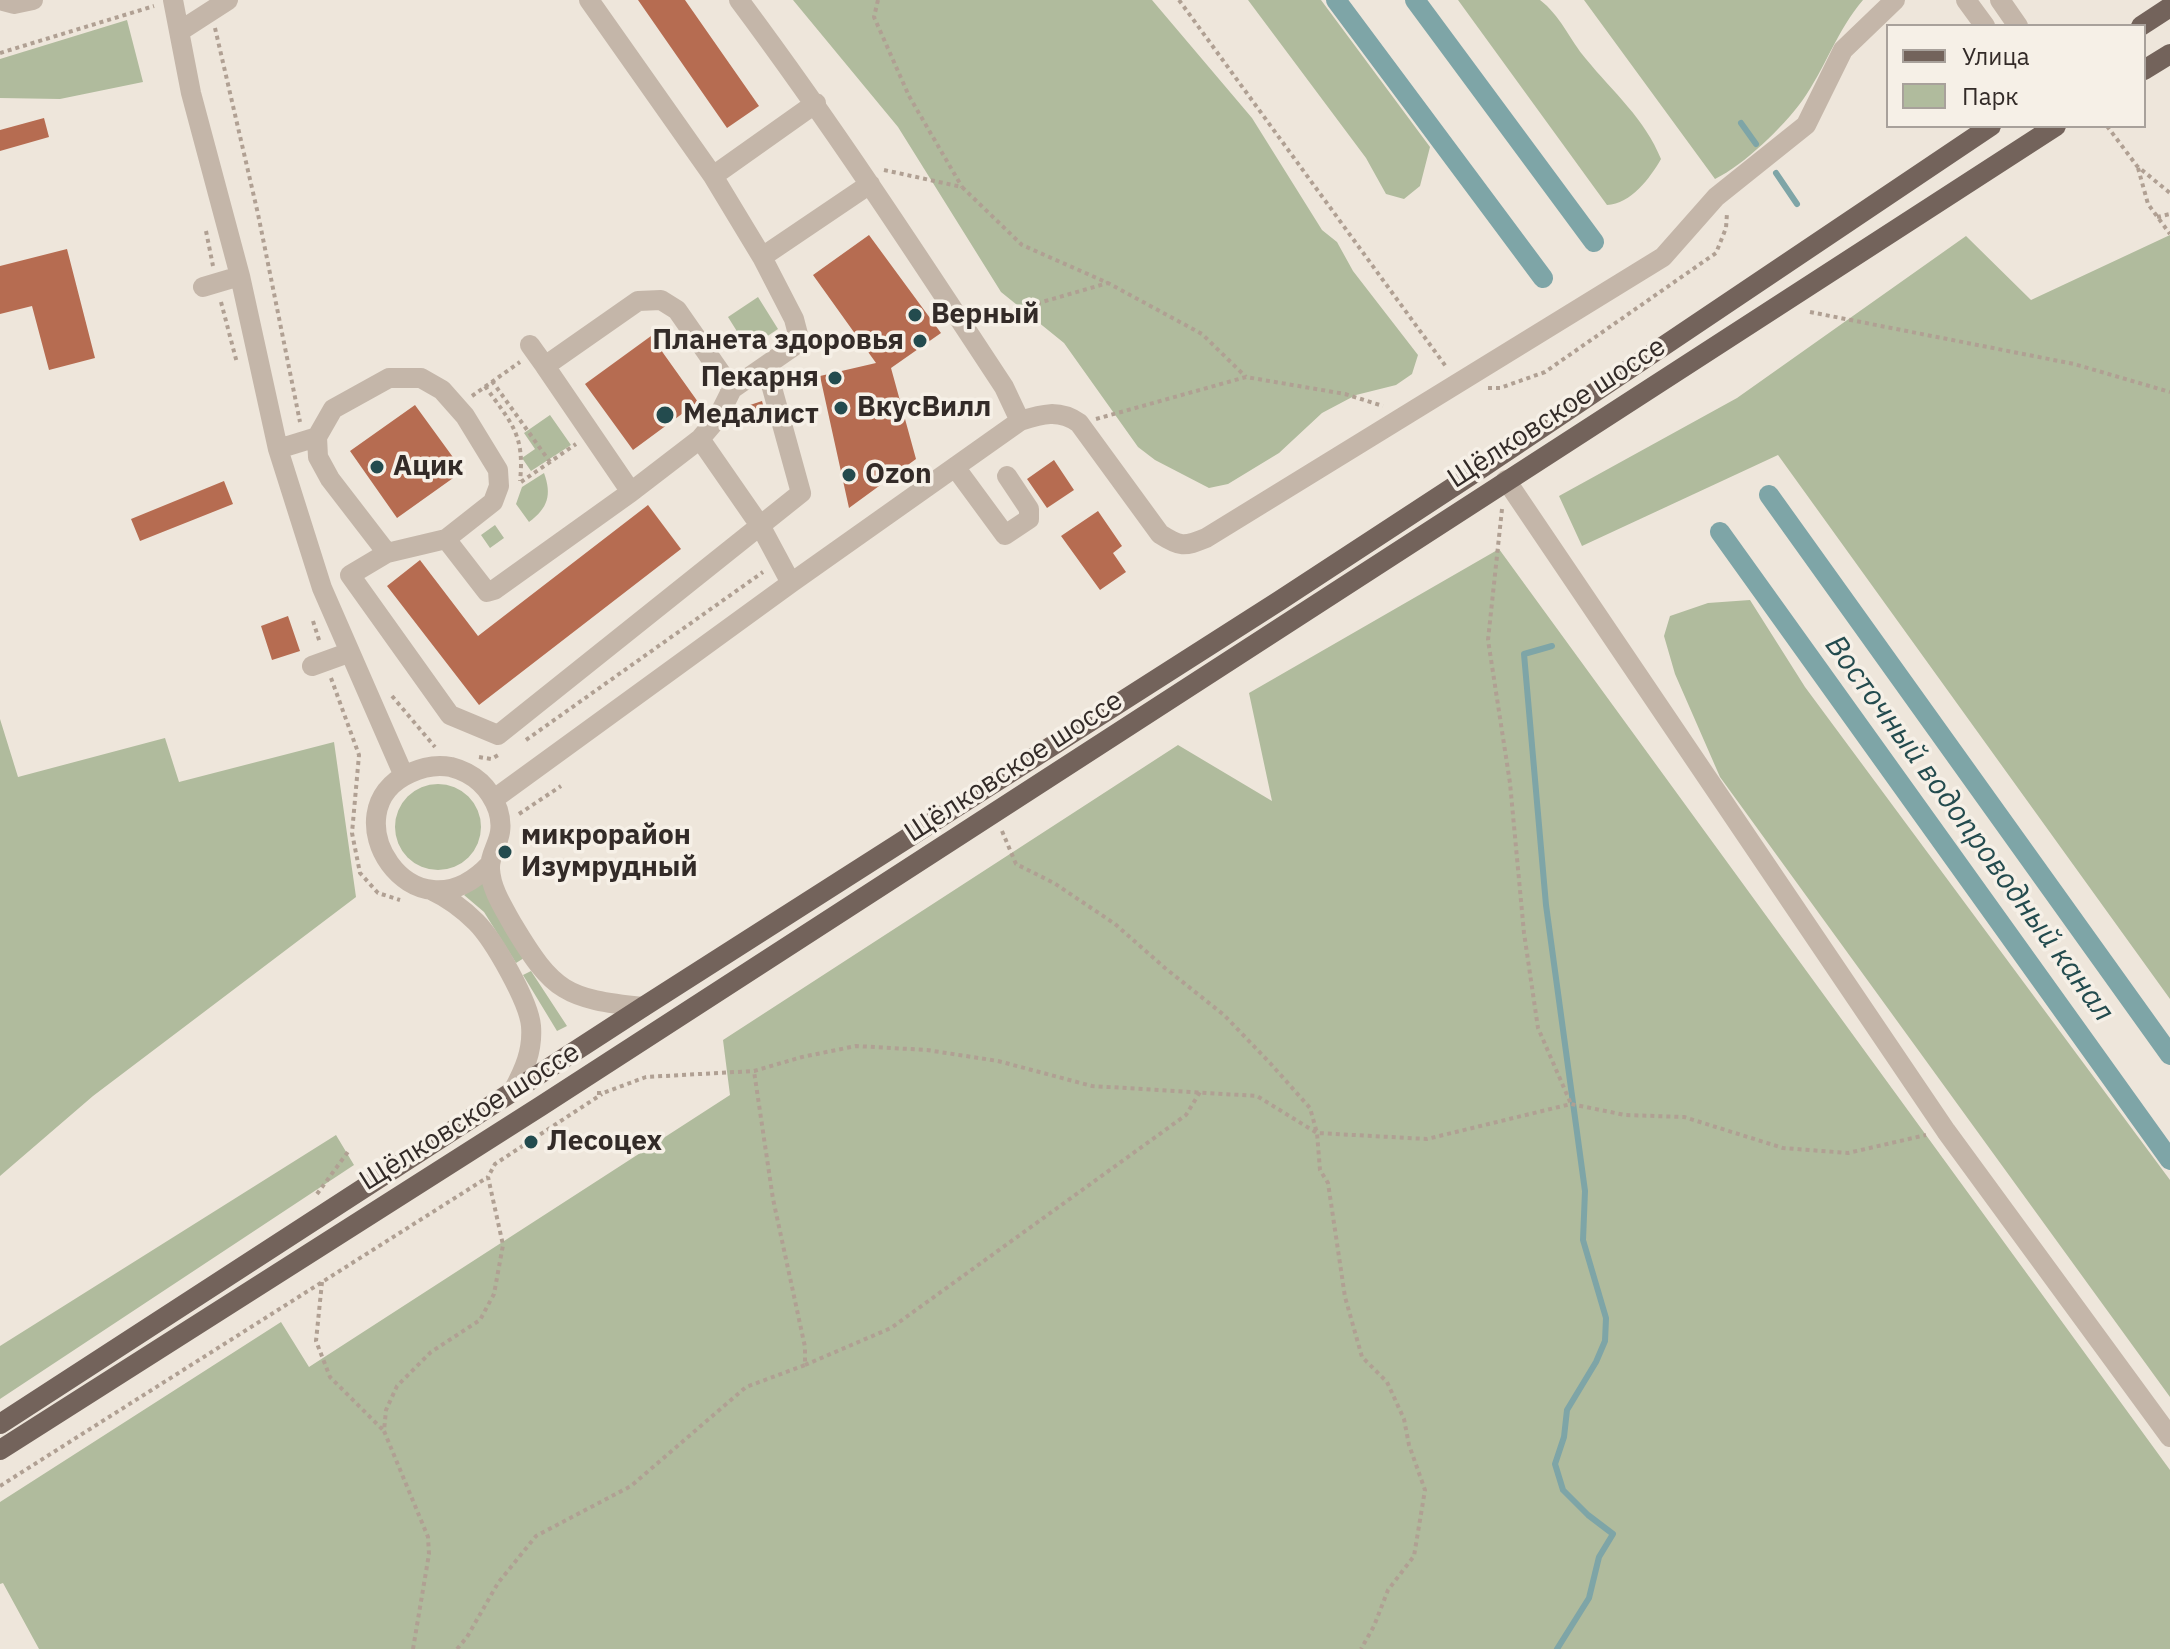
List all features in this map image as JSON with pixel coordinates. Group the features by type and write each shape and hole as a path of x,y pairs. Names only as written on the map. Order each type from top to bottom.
{"main road":[{"path":"2144,24 2170,7"},
{"path":"2146,69 2170,54"},
{"name":"Щёлковское шоссе","path":"0,1424 643,1007 1461,483 1988,128"},
{"name":"Щёлковское шоссе","path":"0,1450 995,814 2053,128"}],"street":[{"path":"0,0 14,4 33,0"},
{"path":"180,31 228,0"},
{"path":"446,539 487,592 494,590 700,439 717,419 732,389 794,346 799,338 794,319 762,257 713,176 589,0"},
{"path":"739,0 875,176 1004,387 1020,421"},
{"path":"494,799 1020,421 1048,412 1079,423 1160,534 1175,544 1186,546 1206,538 1663,257 1716,197 1806,125 1843,50 1895,0"},
{"path":"1966,0 1984,24"},
{"path":"2000,0 2017,24"},
{"path":"168,1 180,31 191,93 240,276 278,449 322,588 404,776"},
{"path":"713,176 816,103"},
{"path":"762,257 875,176"},
{"path":"210,285 240,276"},
{"path":"631,492 537,354 638,301 661,300 677,310 732,389"},
{"path":"350,575 450,715 498,735 801,493 766,366"},
{"path":"322,588 387,553 446,539 493,502 499,486 498,470 457,407 442,390 421,378 389,378 333,409 317,437 318,457 330,479 387,553"},
{"path":"278,449 317,437"},
{"path":"700,439 761,527 791,583"},
{"path":"955,467 1005,535 1029,519 1030,514 1007,476"},
{"path":"1506,480 1946,1131 2170,1437"},
{"path":"312,666 348,653"},
{"path":"431,890 448,890 478,876 490,864 501,832 500,815 494,799 481,782 464,771 444,765 423,767 404,776 391,787 382,801 376,834 388,865 414,886 446,897 479,925 511,974 527,1007 531,1024 526,1066 513,1091"},
{"path":"490,864 491,881 534,960 560,987 582,998 643,1007"}],"path":[{"path":"878,0 874,17 909,96 962,187 1022,245 1108,283 1202,334 1246,377"},
{"path":"1179,0 1458,382"},
{"path":"0,53 168,1"},
{"path":"2108,128 2137,166 2170,193"},
{"path":"2137,166 2148,204 2170,234"},
{"path":"875,176 962,187"},
{"path":"1485,388 1500,388 1545,372 1716,253 1726,228 1727,206"},
{"path":"2157,217 2170,214"},
{"path":"980,319 1108,283"},
{"path":"210,285 240,375"},
{"path":"1810,312 2074,364 2170,392"},
{"path":"457,407 537,354"},
{"path":"1079,423 1246,377 1345,394 1408,413"},
{"path":"492,381 550,462"},
{"path":"519,484 591,434"},
{"path":"1506,480 1488,640 1510,783 1524,933 1538,1028 1571,1104"},
{"path":"516,824 520,812 561,786"},
{"path":"995,814 1016,864 1054,883 1115,924 1224,1015 1310,1108 1317,1133 1320,1170 1328,1183 1345,1297 1362,1357 1387,1382 1393,1394 1404,1419 1409,1445 1425,1490 1414,1556 1388,1590 1361,1649"},
{"path":"0,1486 488,1177 495,1164 603,1093 646,1077 754,1071 856,1046 927,1050 998,1061 1092,1086 1257,1096 1317,1133 1427,1139 1571,1104 1625,1115 1684,1117 1783,1148 1848,1153 1946,1131"},
{"path":"754,1071 773,1199 805,1347 805,1365"},
{"path":"567,1089 603,1093"},
{"path":"457,1649 498,1583 536,1536 631,1486 746,1387 891,1328 1186,1115 1200,1092"},
{"path":"384,1431 386,1410 397,1386 431,1352 480,1320 494,1294 503,1245 488,1177"},
{"path":"322,1282 316,1341 330,1377 384,1431 428,1537 429,1554 413,1649"}],"green space":[{"path":"793,0 1152,0 1252,118 1322,230 1337,242 1353,271 1418,355 1412,374 1396,385 1356,395 1322,413 1279,453 1228,484 1209,488 1155,460 1138,447 1064,343 1001,292 898,127"},
{"path":"1248,0 1321,0 1430,147 1420,186 1404,199 1386,194 1366,158"},
{"path":"1458,0 1540,0 1547,6 1586,59 1637,118 1654,145 1661,159 1639,189 1616,204 1607,205"},
{"path":"1584,0 1863,0 1794,111 1750,155 1715,179"},
{"path":"127,20 143,82 60,99 0,98 0,59"},
{"path":"2170,235 2170,999 1778,455 1582,546 1559,496 1737,398 1966,236 2031,300"},
{"path":"758,297 778,329 748,349 728,317"},
{"path":"550,415 571,445 531,471 522,458 535,449 524,433"},
{"path":"544,473 547,500 529,522 516,504 522,487"},
{"path":"495,525 504,538 490,548 481,535"},
{"path":"1499,549 2170,1470 2170,1649 39,1649 3,1583 0,1584 0,1502 281,1322 309,1367 730,1095 723,1040 1178,745 1272,801 1249,693"},
{"path":"1750,600 1805,687 2170,1180 2170,1397 1720,777 1675,674 1664,636 1670,616 1708,603"},
{"path":"0,719 18,777 165,738 179,782 334,742 356,897 93,1096 0,1176"},
{"path":"438,784 455,787 474,803 481,827 478,844 462,863 438,870 421,867 402,851 395,827 398,810 414,791"},
{"path":"484,881 524,958 516,963 484,912 464,895"},
{"path":"531,971 567,1026 557,1031 523,975"},
{"path":"336,1135 354,1165 0,1399 0,1346"}],"building":[{"path":"638,0 685,0 759,106 727,128"},
{"path":"44,118 49,137 0,151 0,130"},
{"path":"869,235 941,333 891,368 916,459 849,508 820,376 876,363 813,275"},
{"path":"67,249 95,358 49,370 32,306 0,314 0,266"},
{"path":"651,336 698,402 633,450 585,384"},
{"path":"762,401 766,415 749,421 744,407"},
{"path":"415,405 463,471 397,518 350,451"},
{"path":"1054,460 1074,490 1047,508 1027,479"},
{"path":"224,481 233,504 140,541 131,519"},
{"path":"648,505 681,549 479,705 387,586 420,560 478,636"},
{"path":"1098,511 1122,546 1113,553 1126,572 1100,590 1061,536"},
{"path":"288,616 300,651 272,660 261,626"}],"waterway":[{"name":"Восточный водопроводный канал","path":"1336,0 1543,278"},
{"name":"Восточный водопроводный канал","path":"1415,0 1594,242"},
{"path":"1741,123 1756,144"},
{"path":"1776,173 1797,204"},
{"name":"Восточный водопроводный канал","path":"1769,495 2170,1055"},
{"name":"Восточный водопроводный канал","path":"1720,532 2170,1160"},
{"path":"1552,646 1524,654 1546,905 1585,1191 1583,1240 1606,1318 1605,1341 1567,1410 1564,1437 1555,1464 1563,1490 1613,1534 1599,1557 1589,1598 1557,1649"}],"place":[{"name":"Верный","path":"915,315"},
{"name":"Планета здоровья","path":"920,341"},
{"name":"Пекарня","path":"835,378"},
{"name":"ВкусВилл","path":"841,408"},
{"name":"Медалист","path":"665,415"},
{"name":"Ацик","path":"377,467"},
{"name":"Ozon","path":"849,475"},
{"name":"микрорайон Изумрудный","path":"505,852"},
{"name":"Лесоцех","path":"531,1142"}]}
